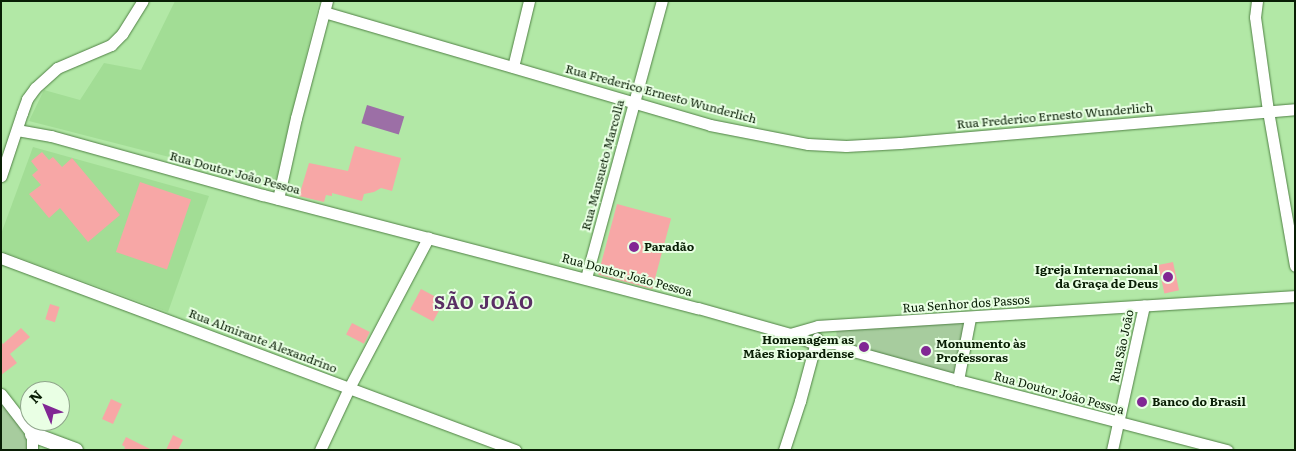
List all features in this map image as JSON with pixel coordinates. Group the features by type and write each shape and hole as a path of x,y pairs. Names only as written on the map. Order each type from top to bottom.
{"street":[{"path":"1,176 27,99 46,77 57,68 111,44 122,34 143,1"},
{"path":"513,66 529,1"},
{"name":"Rua Mansueto Marcolla","path":"586,278 662,1"},
{"path":"1256,1 1255,17 1268,111 1295,266"},
{"path":"278,199 326,7"},
{"name":"Rua Frederico Ernesto Wunderlich","path":"326,7 710,125 773,139 808,144 846,146 1295,109"},
{"name":"Rua Doutor João Pessoa","path":"17,130 50,136 278,199 586,278 790,334 816,344 836,343 846,349 958,380 1227,450"},
{"path":"320,450 349,388 428,238"},
{"name":"Rua Almirante Alexandrino","path":"1,258 516,450"},
{"name":"Rua Senhor dos Passos","path":"790,334 818,326 970,318 1295,296"},
{"name":"Rua São João","path":"1112,450 1120,423 1144,306"},
{"path":"958,380 970,318"},
{"path":"836,325 836,343"},
{"path":"784,450 816,344 818,326"},
{"path":"1,394 32,434 75,450"},
{"path":"32,434 32,450"}],"shaded area":[{"path":"175,1 319,1 275,184 29,121 44,90 80,100 104,63 141,70"},
{"path":"367,105 404,116 399,135 361,123"},
{"path":"33,147 209,196 168,312 1,251 1,234"},
{"path":"970,319 957,379 837,343 836,326"},
{"path":"1,401 20,431 26,437 27,450 1,450"}],"building":[{"path":"355,146 401,158 392,191 381,188 364,194 362,201 332,193 332,196 326,195 324,202 299,196 309,163 348,171"},
{"path":"42,152 49,160 53,157 62,167 72,158 120,215 88,242 60,208 49,218 29,194 41,185 32,175 38,170 31,161"},
{"path":"140,182 191,200 167,270 116,252"},
{"name":"Paradão","path":"617,204 671,218 652,289 598,275"},
{"name":"Igreja Internacional da Graça de Deus","path":"1173,262 1179,290 1164,293 1158,265"},
{"path":"421,289 444,301 433,322 410,309"},
{"path":"50,304 60,307 55,322 45,319"},
{"path":"352,323 370,332 364,344 346,335"},
{"path":"21,328 30,337 10,354 17,363 1,375 1,342 3,344"},
{"path":"111,399 122,404 113,424 102,419"},
{"path":"173,435 183,440 178,450 166,450"},
{"path":"126,437 152,450 124,450 125,447 122,445"}],"place":[{"name":"Paradão","path":"634,247"},
{"name":"Igreja Internacional da Graça de Deus","path":"1168,277"},
{"name":"Homenagem as Mães Riopardense","path":"864,347"},
{"name":"Monumento às Professoras","path":"926,351"},
{"name":"Banco do Brasil","path":"1142,402"}],"district":[{"name":"SÃO JOÃO","path":"484,302"}]}
